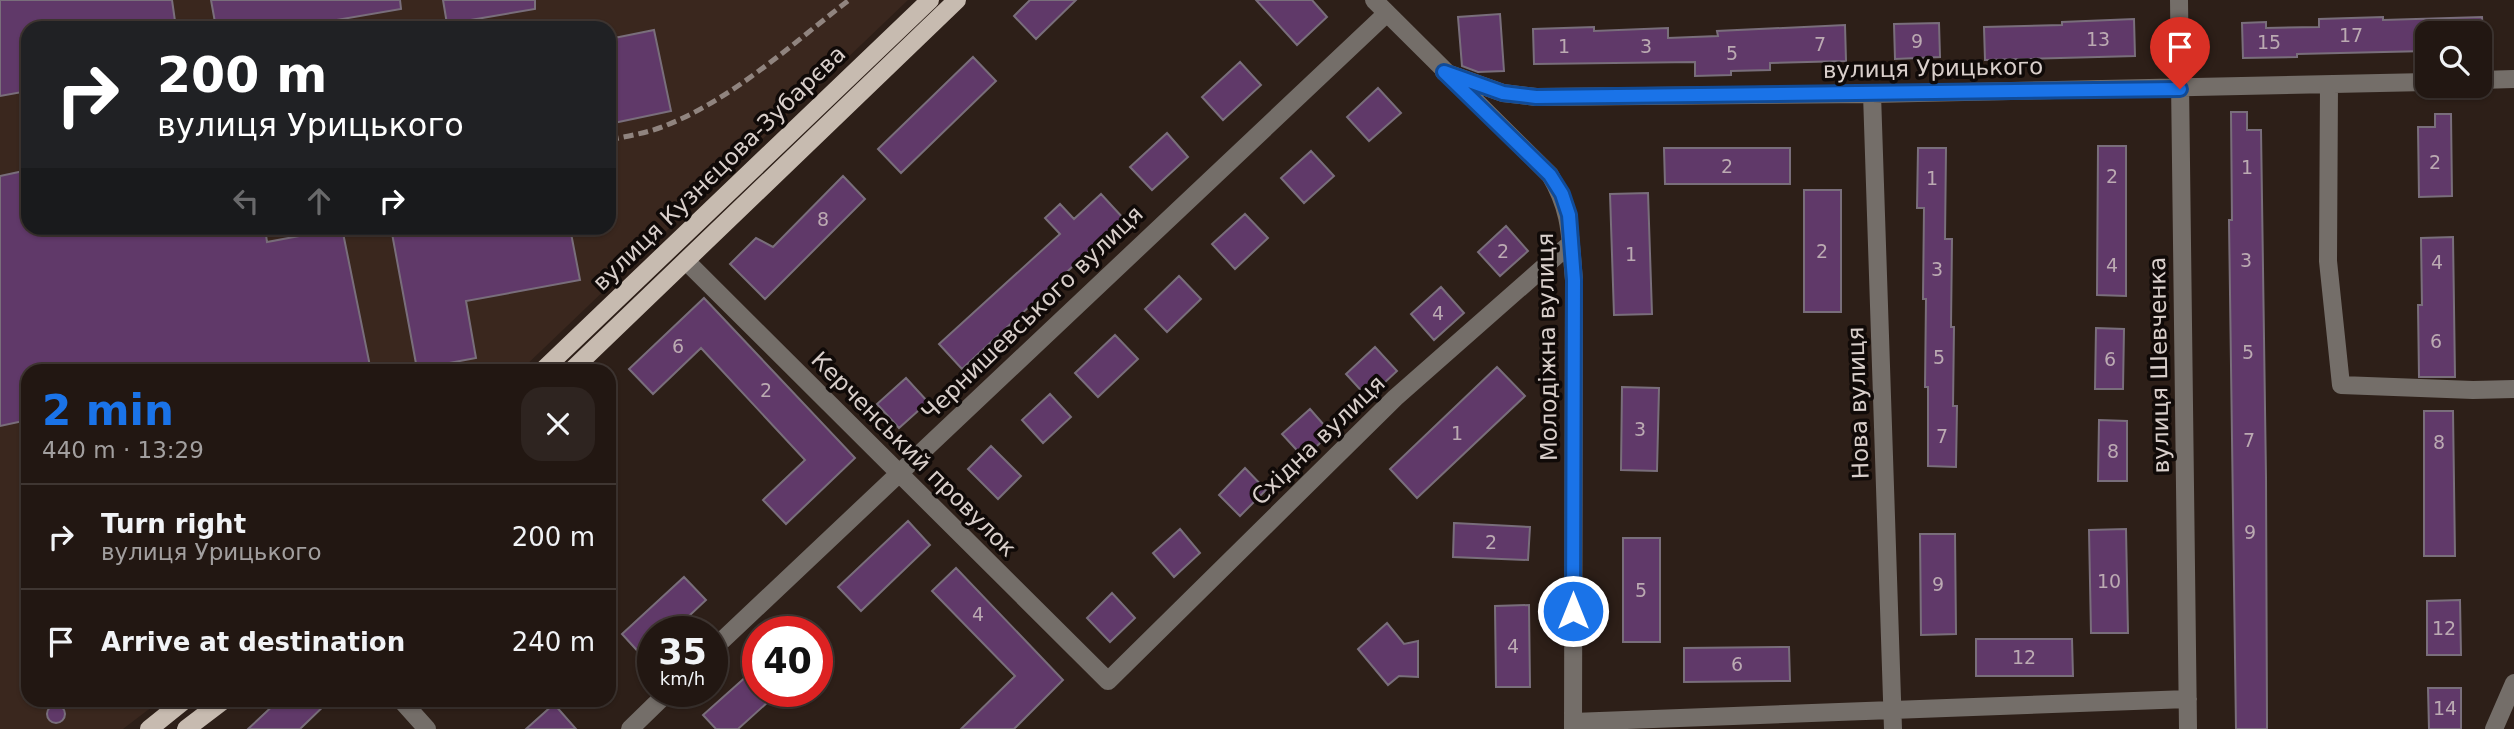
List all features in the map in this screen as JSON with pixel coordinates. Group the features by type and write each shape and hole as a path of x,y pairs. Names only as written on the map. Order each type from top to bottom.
{"main road":[{"name":"вулиця Кузнєцова-Зубарєва","path":"549,364 930,0"},
{"name":"вулиця Кузнєцова-Зубарєва","path":"578,364 957,0"},
{"path":"149,729 176,707"},
{"path":"186,729 215,707"}],"street":[{"name":"вулиця Шевченка","path":"2179,0 2188,729"},
{"name":"Молодіжна вулиця","path":"1380,6 1550,175 1562,194 1569,215 1574,280 1573,725"},
{"name":"Чернишевського вулиця","path":"728,635 899,473 1380,6"},
{"name":"вулиця Урицького","path":"1444,72 1503,93 1536,97 2180,89 2415,82"},
{"path":"2492,80 2514,79"},
{"path":"2329,85 2328,261 2341,385 2473,390 2514,388"},
{"name":"Нова вулиця","path":"1872,94 1893,729"},
{"name":"Східна вулиця","path":"1108,681 1395,398 1571,243"},
{"name":"Керченський провулок","path":"686,261 1108,681"},
{"path":"2494,729 2514,683"},
{"path":"1573,725 2188,699"},
{"path":"407,707 427,729"},
{"path":"630,729 653,707"}],"shaded area":[{"path":"0,0 908,0 527,364 21,364 21,707 152,707 123,729 0,729"}],"building":[{"path":"0,0 172,0 175,21 21,21 21,92 0,96"},
{"path":"211,0 400,0 401,9 331,21 215,21"},
{"path":"443,0 535,0 535,9 465,21 446,21"},
{"path":"1030,0 1076,0 1036,39 1014,16"},
{"path":"1256,0 1312,0 1327,17 1297,45"},
{"path":"1500,14 1504,71 1478,72 1462,66 1458,17"},
{"path":"2482,17 2482,21 2415,21 2415,51 2243,58 2242,23 2266,22 2266,28 2319,27 2319,19"},
{"path":"2134,19 2135,56 1985,60 1984,27 2062,25 2062,22"},
{"path":"1939,23 1940,57 1895,59 1894,24"},
{"path":"1845,25 1846,61 1770,63 1770,70 1731,71 1731,75 1695,76 1695,62 1534,64 1533,29 1594,27 1594,31 1668,28 1668,38 1718,36 1717,31"},
{"path":"654,30 671,111 616,123 616,38"},
{"path":"973,57 996,81 901,173 878,149"},
{"path":"1240,62 1261,85 1223,120 1202,97"},
{"path":"1378,88 1401,113 1369,141 1347,117"},
{"path":"2231,112 2247,112 2247,130 2261,130 2267,729 2236,729 2229,220 2232,220"},
{"path":"2435,114 2451,114 2452,196 2419,197 2418,127 2435,127"},
{"path":"1167,133 1188,157 1152,190 1130,167"},
{"path":"2098,146 2126,146 2126,296 2097,295"},
{"path":"1664,148 1790,148 1790,184 1665,184"},
{"path":"1918,148 1946,148 1945,239 1952,239 1951,327 1954,327 1953,406 1957,406 1956,467 1928,466 1926,299 1923,299 1924,208 1917,208"},
{"path":"1311,151 1334,176 1304,203 1281,178"},
{"path":"21,172 21,235 266,235 267,242 304,235 343,235 370,364 21,364 21,422 0,426 0,176"},
{"path":"843,176 865,199 765,299 730,264 756,238 773,247"},
{"path":"1804,190 1841,190 1841,312 1804,312"},
{"path":"1648,193 1652,314 1614,315 1610,194"},
{"path":"1101,194 1124,219 962,369 939,344 1060,234 1045,218 1060,204 1074,219"},
{"path":"1245,214 1268,238 1235,269 1212,244"},
{"path":"1506,226 1528,251 1500,276 1478,252"},
{"path":"392,235 571,235 580,280 466,301 476,358 444,364 416,364"},
{"path":"2453,237 2455,377 2419,377 2421,238"},
{"path":"1179,276 1201,299 1167,332 1145,309"},
{"path":"1441,287 1464,313 1434,340 1411,314"},
{"path":"704,298 855,458 786,524 763,500 805,460 701,348 653,394 629,369"},
{"path":"2096,328 2124,329 2123,389 2095,389"},
{"path":"1115,335 1138,359 1098,397 1075,373"},
{"path":"1375,347 1397,371 1368,398 1346,374"},
{"path":"1497,367 1525,396 1417,498 1390,469"},
{"path":"906,378 928,402 899,428 877,404"},
{"path":"1622,387 1659,388 1657,471 1621,470"},
{"path":"1050,394 1071,417 1043,443 1022,420"},
{"path":"1310,409 1331,433 1304,458 1282,434"},
{"path":"2424,411 2453,411 2455,556 2424,556"},
{"path":"2099,420 2127,421 2127,481 2098,481"},
{"path":"991,446 1021,476 998,499 968,469"},
{"path":"1245,468 1266,490 1240,516 1219,495"},
{"path":"908,521 930,545 861,611 838,587"},
{"path":"1454,523 1530,527 1528,560 1453,557"},
{"path":"1180,529 1200,553 1174,577 1153,553"},
{"path":"2126,529 2128,633 2091,633 2089,530"},
{"path":"1920,534 1955,534 1956,634 1921,635"},
{"path":"1623,538 1660,538 1660,642 1623,642"},
{"path":"956,568 1063,680 1014,729 961,729 1015,676 932,591"},
{"path":"684,577 706,600 689,616 642,616"},
{"path":"1112,593 1135,618 1110,642 1087,618"},
{"path":"2460,600 2461,655 2427,655 2427,601"},
{"path":"1529,605 1530,687 1496,687 1495,606"},
{"path":"637,620 637,650 622,634"},
{"path":"1387,623 1404,644 1418,641 1418,677 1399,676 1388,685 1358,649"},
{"path":"1976,639 2072,639 2073,676 1976,676"},
{"path":"1789,647 1790,681 1684,682 1684,648"},
{"path":"742,680 742,707 762,707 738,729 716,729 703,715 712,707 728,707 728,693"},
{"path":"2428,688 2461,688 2461,729 2429,729"},
{"path":"52,707 60,707 64,711 62,720 56,723 50,720 47,714"},
{"path":"272,707 323,707 300,729 248,729"},
{"path":"551,707 557,707 576,729 526,729"}],"railway":[{"path":"616,139 660,128 716,100 762,69 849,0"}],"route":[{"path":"1573,611 1574,280 1569,215 1562,194 1550,175 1444,72 1503,93 1536,97 2180,89"}]}
